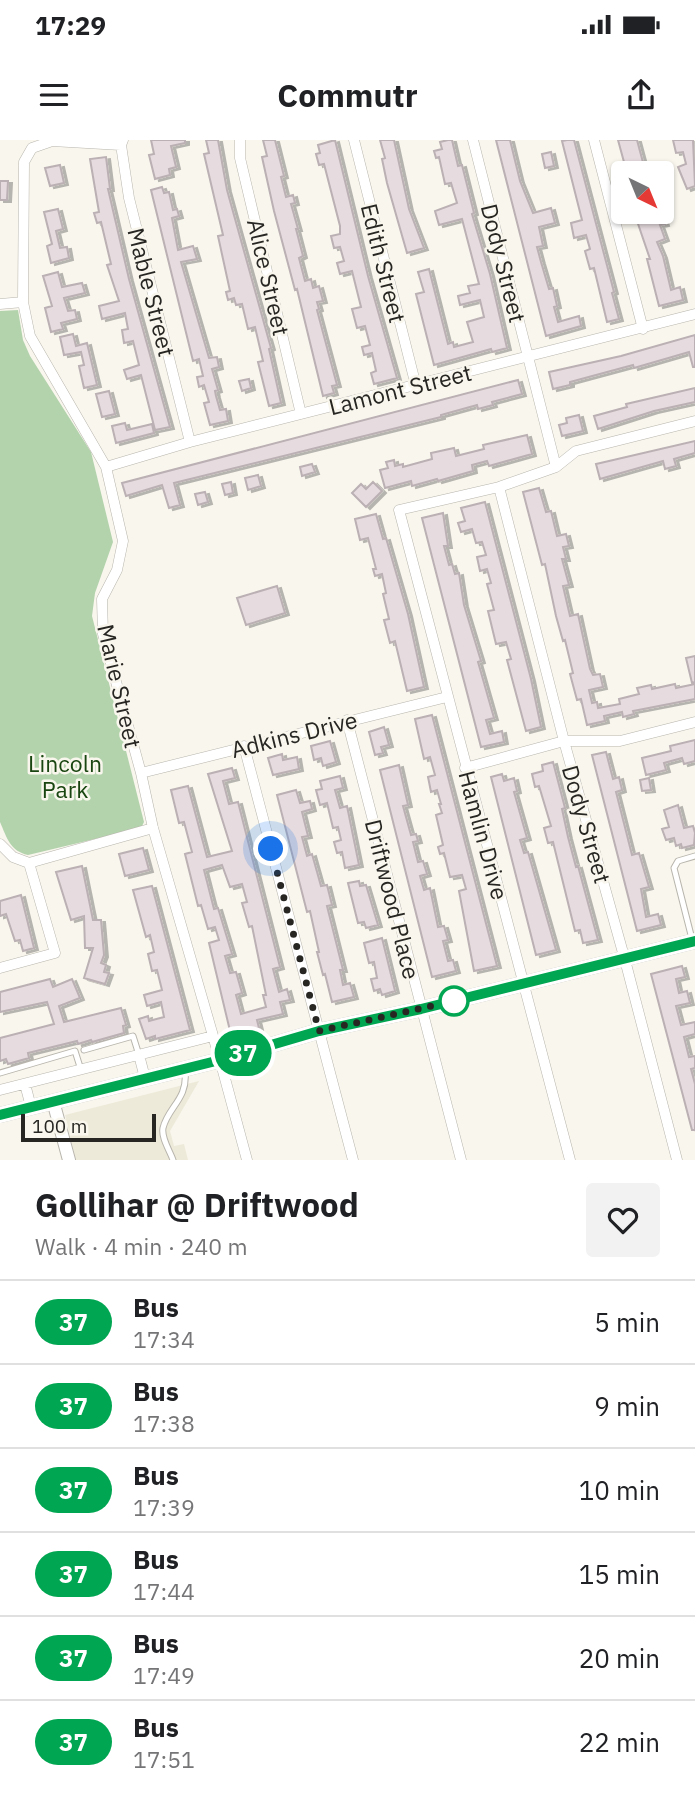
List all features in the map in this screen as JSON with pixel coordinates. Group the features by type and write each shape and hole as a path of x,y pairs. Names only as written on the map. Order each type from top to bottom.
{"main road":[{"path":"0,1115 220,1060 319,1031 421,1009 694,941"}],"street":[{"name":"Alice Street","path":"240,140 240,158 301,414"},
{"name":"Edith Street","path":"354,140 416,386"},
{"name":"Dody Street","path":"473,140 556,467"},
{"path":"594,140 643,329"},
{"name":"Marie Street","path":"122,143 52,141 32,148 24,162 23,302 30,336 106,467 122,541 117,570 102,599 103,634 141,773 153,828 247,1160"},
{"name":"Mable Street","path":"122,143 128,198 190,442"},
{"path":"0,304 23,302"},
{"name":"Lamont Street","path":"106,467 190,442 695,314"},
{"path":"499,487 556,467 576,451 695,421"},
{"name":"Dody Street","path":"499,487 564,741 677,1160"},
{"name":"Hamlin Drive","path":"499,487 399,510 570,1160"},
{"name":"Adkins Drive","path":"141,773 447,697"},
{"name":"Driftwood Place","path":"347,720 461,1160"},
{"path":"466,768 564,741 620,741 695,722"},
{"path":"244,746 353,1160"},
{"path":"0,844 13,857 29,863 153,828"},
{"path":"0,968 55,953 29,863"},
{"path":"0,1090 213,1036"},
{"path":"139,1055 145,1078"},
{"path":"25,1084 31,1107"},
{"path":"53,1101 69,1160"}],"lane":[{"path":"694,941 674,869 678,861 695,856"},
{"path":"84,1050 133,1036 139,1055"},
{"path":"0,1073 75,1051 81,1070"},
{"path":"20,1067 25,1084"},
{"path":"173,1160 163,1136 163,1127 186,1084 184,1068"}],"shaded area":[{"path":"199,1081 170,1131 174,1146 184,1144 188,1160 76,1160 65,1115"}],"green space":[{"name":"Lincoln Park","path":"18,310 23,340 30,356 91,452 113,542 95,593 92,616 144,822 141,828 28,855 13,847 0,822 0,311"}],"building":[{"path":"151,140 185,140 185,143 171,146 176,167 169,169 170,175 155,179 149,155 154,154"},
{"path":"206,140 218,140 227,190 271,348 269,349 281,403 269,406 258,362 263,361 255,327 248,329 242,304 236,305 234,298 228,300 226,292 230,291 218,236 223,235 204,154 209,153"},
{"path":"263,140 275,140 286,197 293,195 295,203 291,204 303,256 299,258 305,281 311,279 313,288 319,286 323,301 317,302 317,310 337,385 332,386 334,393 323,396 297,289 295,290 274,211 262,157 267,156"},
{"path":"335,140 368,276 397,378 374,384 371,373 376,371 372,353 364,355 362,347 370,345 365,326 357,328 352,309 361,307 352,271 340,274 337,263 344,261 340,247 334,248 331,236 340,234 340,226 324,164 319,165 316,154 320,153 318,145"},
{"path":"380,140 394,140 409,209 424,248 407,253 387,183"},
{"path":"452,140 458,166 462,165 507,348 492,352 491,349 434,365 416,294 424,292 418,272 429,269 448,344 453,342 454,347 473,342 467,322 484,317 480,300 460,305 458,296 470,293 468,286 479,284 462,219 439,225 435,211 457,203 451,183 445,184 439,157 436,158 434,151 442,149 440,142"},
{"path":"496,140 510,140 520,181 533,213 551,208 555,223 539,227 543,246 537,247 549,289 553,288 558,322 579,316 581,326 546,336"},
{"path":"574,140 619,319 607,322 594,268 590,269 585,251 590,249 586,235 574,238 571,223 582,220 562,141"},
{"path":"618,140 637,140 643,161 624,161"},
{"path":"673,140 693,140 695,186 687,189 678,167 686,164 683,152 676,153"},
{"path":"551,152 554,166 545,168 542,154"},
{"path":"106,157 108,189 129,279 170,427 155,430 141,375 127,379 124,370 139,365 133,341 124,343 122,330 128,329 125,313 102,319 99,306 119,301 107,265 111,264 101,222 97,223 94,213 99,212 90,159"},
{"path":"60,165 64,183 50,186 45,168"},
{"path":"0,181 8,181 7,200 0,200"},
{"path":"162,187 164,193 169,192 173,210 177,209 179,216 172,218 178,250 193,246 197,259 181,262 209,358 217,357 219,367 212,369 218,390 215,391 220,410 226,409 228,421 210,425 204,403 209,402 204,385 199,387 197,377 203,376 199,359 193,361 151,190"},
{"path":"58,209 63,229 56,231 60,248 67,247 69,258 51,263 47,246 52,244 44,212"},
{"path":"638,224 665,224 660,225 665,239 657,242 671,290 680,287 683,300 659,306 647,259 650,259"},
{"path":"58,272 62,287 82,283 85,293 64,298 68,311 75,310 77,319 61,323 63,329 51,332 45,308 52,306 43,276"},
{"path":"73,334 76,346 87,343 97,385 84,388 79,366 84,365 81,352 64,355 60,337"},
{"path":"695,335 695,367 689,352 570,382 570,385 553,389 549,372 621,356"},
{"path":"249,379 251,388 242,391 239,381"},
{"path":"518,380 522,394 492,402 493,405 478,409 477,405 441,417 174,483 180,505 169,508 162,485 126,496 122,483"},
{"path":"695,388 695,402 654,411 598,429 594,416 627,407 626,404"},
{"path":"109,391 115,414 102,417 96,394"},
{"path":"579,415 583,431 562,436 559,425 567,423 566,418"},
{"path":"125,423 127,430 152,424 154,433 116,443 112,426"},
{"path":"527,435 532,454 489,466 487,461 472,465 473,471 438,481 437,479 412,486 411,481 385,488 380,470 388,468 386,462 394,460 395,466 403,464 403,467 432,459 431,453 454,448 456,456 484,449 483,445"},
{"path":"695,441 695,453 674,459 676,466 665,469 663,461 600,479 596,464"},
{"path":"312,464 315,472 302,476 300,467"},
{"path":"258,475 261,486 248,490 245,478"},
{"path":"231,482 233,493 225,495 222,484"},
{"path":"373,482 382,491 366,507 352,493 361,484 366,489"},
{"path":"539,488 546,512 551,511 557,536 566,534 569,546 563,547 566,559 562,559 569,585 563,586 570,616 578,614 590,669 593,675 600,674 603,687 589,690 592,703 597,702 598,708 620,704 619,699 639,694 637,688 651,685 652,689 675,684 676,688 695,684 695,699 633,711 634,714 623,717 622,712 604,716 605,721 587,725 581,699 577,700 565,640 563,641 545,564 542,565 523,492"},
{"path":"205,492 208,502 198,505 195,494"},
{"path":"485,502 541,727 526,731 507,660 511,659 506,642 496,644 488,611 494,610 487,584 491,583 487,569 480,571 477,557 486,555 482,542 476,543 472,529 461,532 458,523 465,521 461,508"},
{"path":"443,513 448,546 444,546 449,565 452,564 455,574 459,573 464,605 494,718 486,720 490,734 502,731 504,742 481,747 422,518"},
{"path":"376,514 383,539 386,538 408,614 424,687 407,691 395,641 390,643 384,620 389,619 382,574 375,576 373,569 376,569 368,538 360,540 355,519"},
{"path":"277,586 285,613 246,625 237,598"},
{"path":"695,656 695,682 692,683 686,658"},
{"path":"432,715 497,966 474,971 459,891 466,889 462,875 450,877 444,853 440,854 438,847 443,845 436,815 442,813 441,804 437,790 431,792 428,777 435,775 430,757 424,759 415,719"},
{"path":"384,727 389,745 381,747 383,753 375,755 369,732"},
{"path":"695,740 695,761 684,764 682,758 664,763 666,770 646,775 642,758 671,751 670,746"},
{"path":"330,741 336,762 323,766 321,758 314,760 311,746"},
{"path":"606,752 613,779 619,777 622,790 616,792 632,855 639,853 649,887 641,889 646,917 658,914 661,925 637,931 592,755"},
{"path":"282,754 283,760 297,757 299,769 273,775 268,758"},
{"path":"553,762 565,808 562,809 568,837 598,940 583,943 580,930 575,931 553,842 548,843 544,828 551,826 539,786 535,787 532,774 543,771 542,765"},
{"path":"399,765 408,805 403,806 411,835 416,834 418,841 413,842 418,862 423,861 427,874 420,876 424,890 430,888 438,927 444,926 448,940 443,941 448,961 453,960 456,971 432,977 380,770"},
{"path":"232,768 235,778 223,781 229,804 238,802 280,967 273,969 279,992 287,989 290,1000 280,1002 283,1014 257,1020 259,1028 231,1035 209,943 219,940 215,927 208,929 201,905 198,906 185,854 192,852 184,822 179,823 171,790 188,786 207,857 232,851 208,774","holes":["222,865 230,887 242,884 247,902 242,903 249,927 252,926 266,995 263,995 266,1007 241,1014 236,995 242,993 236,972 230,973 225,956 232,954 218,908 214,909 204,870"]},
{"path":"502,774 504,781 514,778 517,791 514,792 527,838 520,840 524,853 528,852 556,950 536,955 491,777"},
{"path":"340,776 343,788 335,790 340,808 347,806 359,865 345,868 342,852 337,853 334,842 341,840 338,827 333,828 327,803 320,805 316,790 322,789 320,781"},
{"path":"649,778 651,790 642,791 640,780"},
{"path":"296,790 300,803 310,801 312,809 302,812 308,836 302,837 307,856 312,854 321,886 327,885 332,905 327,906 343,970 340,970 343,985 350,983 354,997 332,1002 317,952 310,911 307,912 277,795"},
{"path":"678,805 684,828 693,826 695,833 694,845 682,848 681,844 676,846 674,838 666,840 662,829 669,827 664,810"},
{"path":"143,848 149,870 125,876 119,854"},
{"path":"82,866 93,920 101,920 104,955 101,963 106,965 104,972 109,973 105,984 84,978 93,948 85,948 84,916 71,920 56,872"},
{"path":"359,881 360,886 366,885 378,925 366,928 364,922 358,923 348,883"},
{"path":"152,886 190,1030 146,1039 139,1019 148,1016 149,1021 164,1017 161,1002 147,1006 144,995 162,990 157,970 152,971 148,954 154,952 150,935 146,937 133,890"},
{"path":"21,895 34,948 23,951 20,940 15,941 6,914 0,916 0,901"},
{"path":"382,938 395,991 382,995 380,989 374,991 371,979 377,978 374,962 369,963 364,943"},
{"path":"682,966 685,977 676,979 679,993 687,991 690,1003 676,1006 681,1025 695,1022 695,1034 684,1037 689,1057 695,1056 695,1068 691,1069 695,1084 695,1130 692,1130 651,974"},
{"path":"50,979 53,987 72,979 80,998 59,1006 64,1022 121,1008 126,1025 123,1026 124,1033 92,1042 91,1040 78,1044 77,1041 28,1053 29,1058 8,1064 6,1059 0,1061 0,1038 54,1024 47,1002 0,1012 0,992"}],"bus line":[{"name":"37","path":"0,1115 220,1060 319,1031 421,1009 695,941"}],"route":[{"path":"271,849 319,1031 454,1001"}]}
